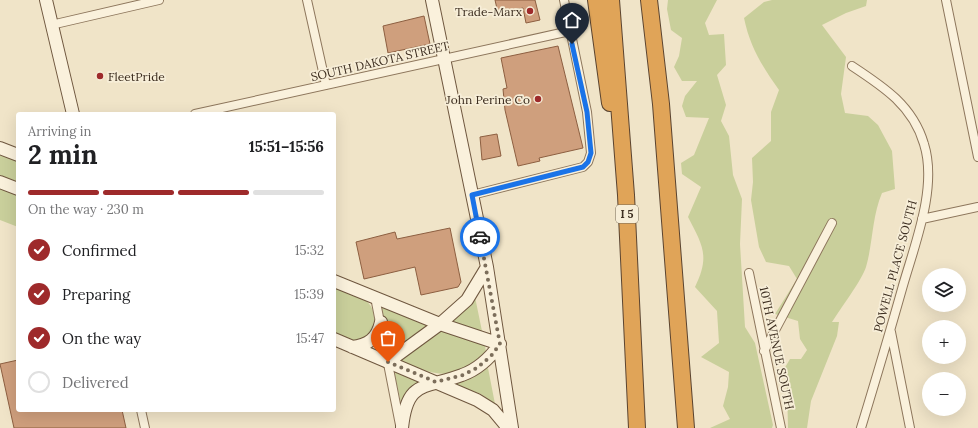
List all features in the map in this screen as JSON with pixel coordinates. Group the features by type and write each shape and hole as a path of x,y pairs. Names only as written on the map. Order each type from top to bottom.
{"highway":[{"path":"596,0 605,72 626,195"},
{"name":"I 5","path":"612,0 626,195 637,428"},
{"path":"649,0 661,104 686,428"},
{"path":"660,0 665,61 661,104"}],"street":[{"path":"46,0 73,112"},
{"path":"51,25 160,0"},
{"path":"308,0 326,85"},
{"path":"432,0 487,267 512,428"},
{"path":"472,195 583,167 588,162 591,153 587,112 564,0"},
{"path":"946,0 978,157"},
{"name":"SOUTH DAKOTA STREET","path":"204,112 570,31"},
{"name":"POWELL PLACE SOUTH","path":"852,66 896,97 920,132 924,144 928,169 928,181 922,218 861,428"},
{"path":"0,148 16,153"},
{"path":"0,182 16,188"},
{"path":"922,218 978,207"},
{"path":"764,351 832,223"},
{"path":"388,362 440,324 467,300 487,267"},
{"name":"10TH AVENUE SOUTH","path":"749,273 780,428"},
{"path":"336,282 440,324 500,344"},
{"path":"375,297 401,428"},
{"path":"352,347 363,346 375,338 381,322"},
{"path":"891,329 910,428"},
{"path":"336,339 477,400 493,410 508,428"},
{"path":"401,428 406,403 412,394 421,387 463,375 477,368 491,356 500,344"},
{"path":"141,412 145,428"}],"green space":[{"path":"668,0 717,0 705,23 709,35 724,34 726,65 717,75 726,105 721,121 729,136 733,175 742,199 740,244 745,327 755,343 773,425 772,428 710,428 730,419 723,406 728,387 729,372 701,357 719,343 717,311 695,287 702,267 703,251 698,236 688,217 701,187 682,174 681,163 694,155 709,118 686,117 682,106 685,96 697,81 682,81 674,67 679,56 682,38 671,30 667,9"},
{"path":"772,0 867,0 866,6 846,13 822,25 846,57 841,94 845,113 868,116 878,125 892,151 895,189 882,193 876,211 870,249 864,273 832,322 839,322 837,336 811,401 807,428 788,428 787,386 783,371 790,359 801,359 807,350 800,339 798,321 775,314 797,279 789,266 766,262 759,247 751,200 753,182 752,158 771,141 771,112 779,90 757,56 744,18 764,2"},
{"path":"0,155 16,160 16,181 0,175"},
{"path":"0,187 16,193 16,226 0,220"},
{"path":"336,288 359,296 370,305 373,310 374,322 370,333 361,340 355,341 336,336"},
{"path":"475,297 483,336 445,323"},
{"path":"381,305 430,324 391,353"},
{"path":"439,330 485,345 486,353 476,363 463,371 444,374 425,371 397,360"},
{"path":"488,368 495,404 481,394 451,384 472,378"},
{"path":"394,372 422,382 409,391 401,403"}],"building":[{"name":"Trade-Marx","path":"495,0 535,0 540,20 526,23 523,8 498,13"},
{"path":"424,16 430,44 388,53 383,26"},
{"name":"John Perine Co","path":"558,46 583,148 539,158 540,161 518,166 505,110 503,89 507,88 501,58"},
{"path":"497,134 501,156 482,160 480,137"},
{"path":"450,228 461,282 458,287 421,295 415,267 364,279 356,242 395,232 397,239"},
{"path":"16,360 16,412 122,412 126,428 14,428 0,364"}],"way so far":[{"path":"388,362 436,382 463,375 477,368 491,356 500,344 487,267 480,237"}],"place":[{"name":"Trade-Marx","path":"530,11"},
{"name":"FleetPride","path":"100,76"},
{"name":"John Perine Co","path":"538,99"}],"route":[{"path":"480,237 472,195 583,167 588,162 591,153 587,112 572,44"}]}
